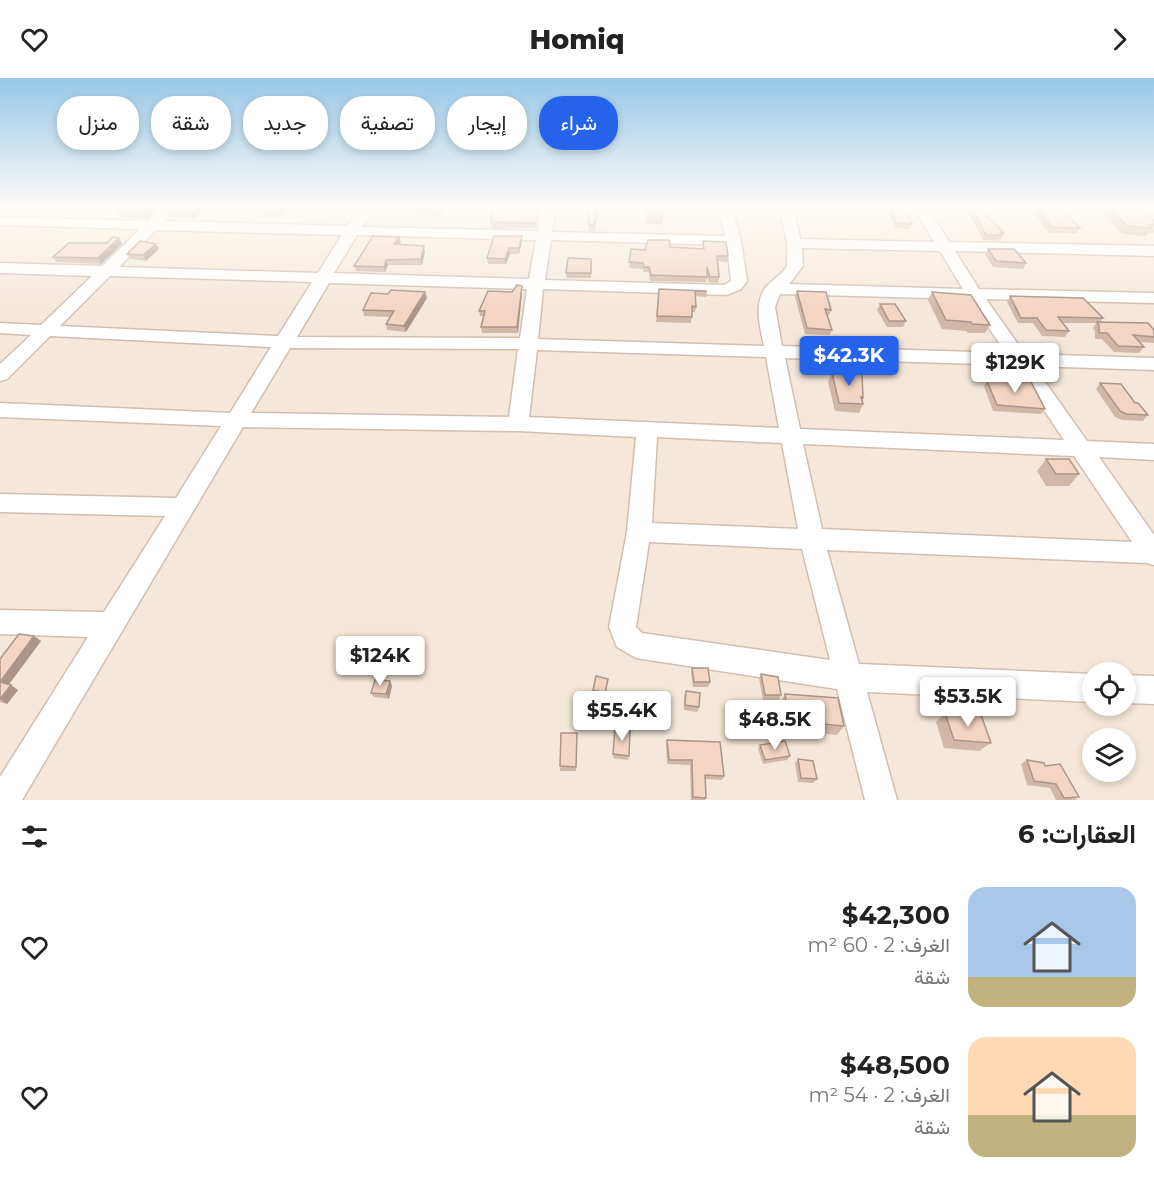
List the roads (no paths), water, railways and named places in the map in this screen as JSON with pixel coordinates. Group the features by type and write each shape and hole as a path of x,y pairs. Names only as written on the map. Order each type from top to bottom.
{"street":[{"path":"0,375 136,242"},
{"path":"4,800 346,242"},
{"path":"518,424 527,344 544,242"},
{"path":"0,268 727,290 739,282 734,242"},
{"path":"941,242 1153,554"},
{"path":"881,800 812,539 766,309 773,289 794,268 794,243 1154,251"},
{"path":"773,289 1154,298"},
{"path":"0,328 285,342 527,344 1151,367"},
{"path":"0,410 238,420 518,424 1154,452"},
{"path":"647,430 639,532 622,627 627,638 636,645 848,677 1082,688"},
{"path":"0,503 184,507"},
{"path":"639,532 1153,554"},
{"path":"0,622 112,625"},
{"path":"1136,689 1154,690"}]}
